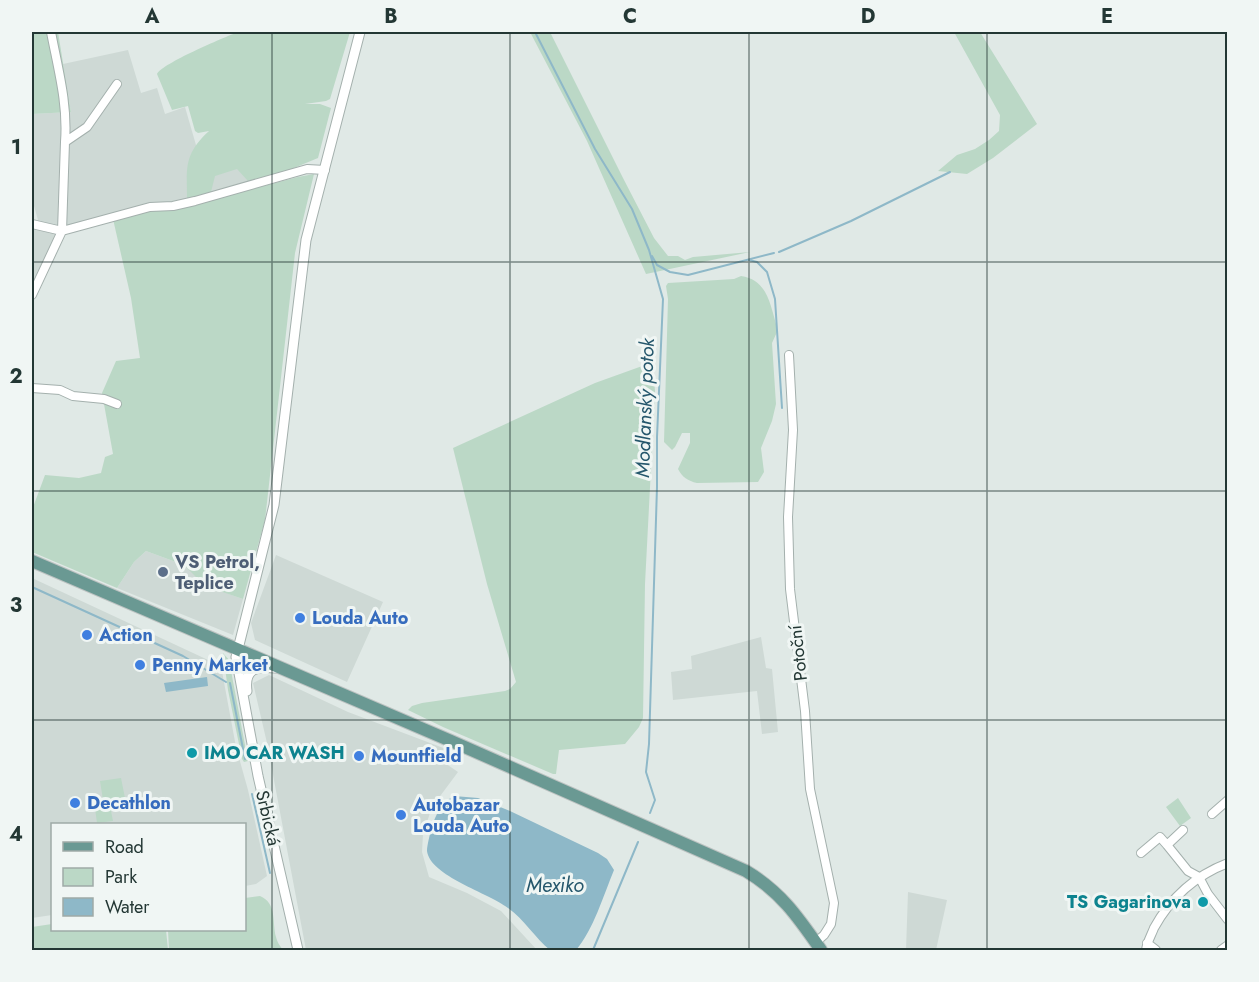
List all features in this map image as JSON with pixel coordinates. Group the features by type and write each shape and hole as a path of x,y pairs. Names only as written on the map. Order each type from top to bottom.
{"main road":[{"path":"32,561 237,648 746,871 774,891 802,923 818,947"}],"street":[{"path":"32,295 62,231 67,118 51,32"},
{"name":"Srbická","path":"298,951 236,662 237,648 271,520 304,250 360,32"},
{"path":"65,142 87,127 117,84"},
{"path":"32,225 62,231 150,207 172,206 195,201 308,169 325,170"},
{"name":"Potoční","path":"789,355 793,430 788,517 790,589 800,664 813,806 834,903 831,924 818,947"},
{"path":"32,388 60,390 73,396 104,399 117,404"},
{"path":"246,717 249,705 246,681 248,675 254,669 262,667 284,669"},
{"path":"1212,813 1227,801"},
{"path":"1167,845 1183,830"},
{"path":"1142,853 1160,837 1188,871 1199,877 1227,920"},
{"path":"1156,951 1146,947 1161,914 1184,888 1227,862"},
{"path":"1221,951 1227,945"}],"shaded area":[{"path":"128,50 141,93 157,88 165,114 185,107 198,152 235,142 252,190 171,210 151,211 67,232 62,237 32,303 32,219 38,220 32,199 32,114 71,112 63,64"},
{"path":"146,551 184,565 229,594 243,599 233,635 117,588 134,562"},
{"path":"276,555 383,602 347,682 255,640 251,623"},
{"path":"32,578 221,666 236,747 267,876 256,884 246,886 246,823 51,823 51,915 32,918"},
{"path":"761,637 766,668 772,669 778,732 762,734 757,691 673,700 671,672 692,669 691,656"},
{"path":"269,675 348,712 446,749 439,759 458,772 432,807 423,834 422,852 429,877 501,911 537,950 306,950 267,743 253,683"},
{"path":"908,892 947,900 936,950 906,950"}],"green space":[{"path":"32,32 58,32 71,112 32,114"},
{"path":"238,32 350,32 330,99 305,104 320,104 331,108 318,158 289,170 248,181 237,169 215,176 211,192 187,200 188,162 195,147 209,131 198,133 195,131 188,106 172,110 157,74 181,57"},
{"path":"530,32 550,32 654,238 668,256 678,256 685,260 693,257 750,252 646,274 587,141"},
{"path":"954,32 980,32 1037,124 993,158 967,174 938,171 957,155 975,149 999,131 1000,115"},
{"path":"314,174 295,253 265,520 243,599 205,586 184,565 146,551 134,562 117,588 32,552 32,510 45,475 79,478 101,473 105,457 113,454 102,393 116,361 140,358 131,298 113,219 151,211 171,210"},
{"path":"741,276 750,278 762,288 770,302 777,327 772,343 776,404 761,448 764,472 758,482 697,483 686,478 678,469 690,443 690,433 682,433 672,450 664,442 668,299 666,286 668,283 734,279"},
{"path":"645,365 654,380 655,391 645,584 643,718 639,727 625,744 559,750 556,774 553,774 408,710 422,703 505,691 516,682 487,584 453,448 595,383"},
{"path":"223,653 229,660 248,761 244,762 228,690"},
{"path":"121,778 127,808 111,811 113,821 97,823 94,801 103,800 100,781"},
{"path":"1178,798 1191,818 1180,826 1166,807"},
{"path":"260,896 269,903 273,914 276,939 283,950 169,950 168,931 246,931 246,898"},
{"path":"51,924 51,931 166,931 168,950 32,950 32,927"}],"water":[{"path":"207,677 208,686 166,692 164,683"},
{"name":"Mexiko","path":"454,796 478,798 510,811 607,859 614,870 593,923 576,950 550,950 508,908 449,876 431,860 427,849 431,829 442,806"}],"waterway":[{"name":"Modlanský potok","path":"535,32 595,149 632,209 649,250 663,299 649,744 646,772 655,800 650,813"},
{"path":"779,252 851,221 950,172"},
{"path":"652,256 657,265 670,272 688,275 774,253"},
{"path":"749,260 757,262 767,272 775,299 782,408"},
{"path":"32,587 183,656 226,682"},
{"path":"230,683 245,759"},
{"path":"252,794 270,873"},
{"name":"Modlanský potok","path":"593,950 638,842"}],"place":[{"name":"VS Petrol, Teplice","path":"163,572"},
{"name":"Louda Auto","path":"300,618"},
{"name":"Action","path":"87,635"},
{"name":"Penny Market","path":"140,665"},
{"name":"IMO CAR WASH","path":"192,753"},
{"name":"Mountfield","path":"359,756"},
{"name":"Decathlon","path":"75,803"},
{"name":"Autobazar Louda Auto","path":"401,815"},
{"name":"TS Gagarinova","path":"1203,902"}]}
